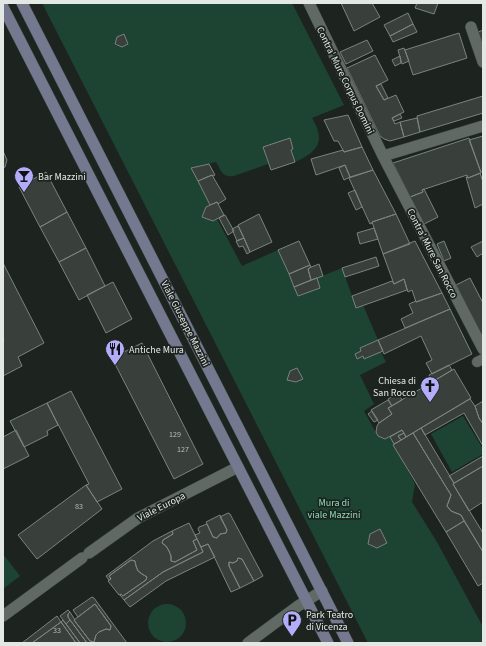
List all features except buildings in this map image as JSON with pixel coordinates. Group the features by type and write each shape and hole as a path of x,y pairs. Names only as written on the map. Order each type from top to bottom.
{"main road":[{"name":"Viale Giuseppe Mazzini","path":"22,3 348,643"},
{"name":"Viale Giuseppe Mazzini","path":"3,7 328,643"}],"street":[{"name":"Contra' Mure Corpus Domini","path":"309,3 383,156"},
{"path":"471,27 483,62"},
{"path":"383,156 483,126"},
{"name":"Contra' Mure San Rocco","path":"383,156 483,349"},
{"name":"Viale Europa","path":"3,616 138,518 238,467"},
{"path":"248,643 322,591"}],"green space":[{"name":"Mura di viale Mazzini","path":"42,3 292,3 344,105 312,118 318,133 319,139 317,145 309,154 295,162 291,150 293,149 289,138 263,147 268,164 234,176 224,175 216,162 192,168 210,205 206,207 202,217 213,221 217,219 242,266 278,250 298,296 320,288 317,278 342,268 356,307 363,305 378,340 360,348 361,351 355,354 356,359 381,352 386,362 360,375 374,404 364,411 378,436 385,439 390,437 415,484 412,502 437,542 483,627 483,643 368,643","holes":["123,34 128,44 122,47 115,45 117,38","297,368 303,379 296,382 287,380 290,372","380,529 387,542 377,548 368,545 370,534"]},
{"path":"463,416 483,449 483,454 452,472 431,434"},
{"path":"3,554 20,576 3,589"},
{"path":"163,604 171,604 181,609 185,616 185,630 181,637 171,642 163,642 153,637 151,634 148,627 148,619 153,609 156,607"}],"place":[{"name":"Bar Mazzini","path":"24,193"},
{"name":"Antiche Mura","path":"115,366"},
{"name":"Chiesa di San Rocco","path":"430,403"},
{"name":"Park Teatro di Vicenza","path":"292,637"}]}
